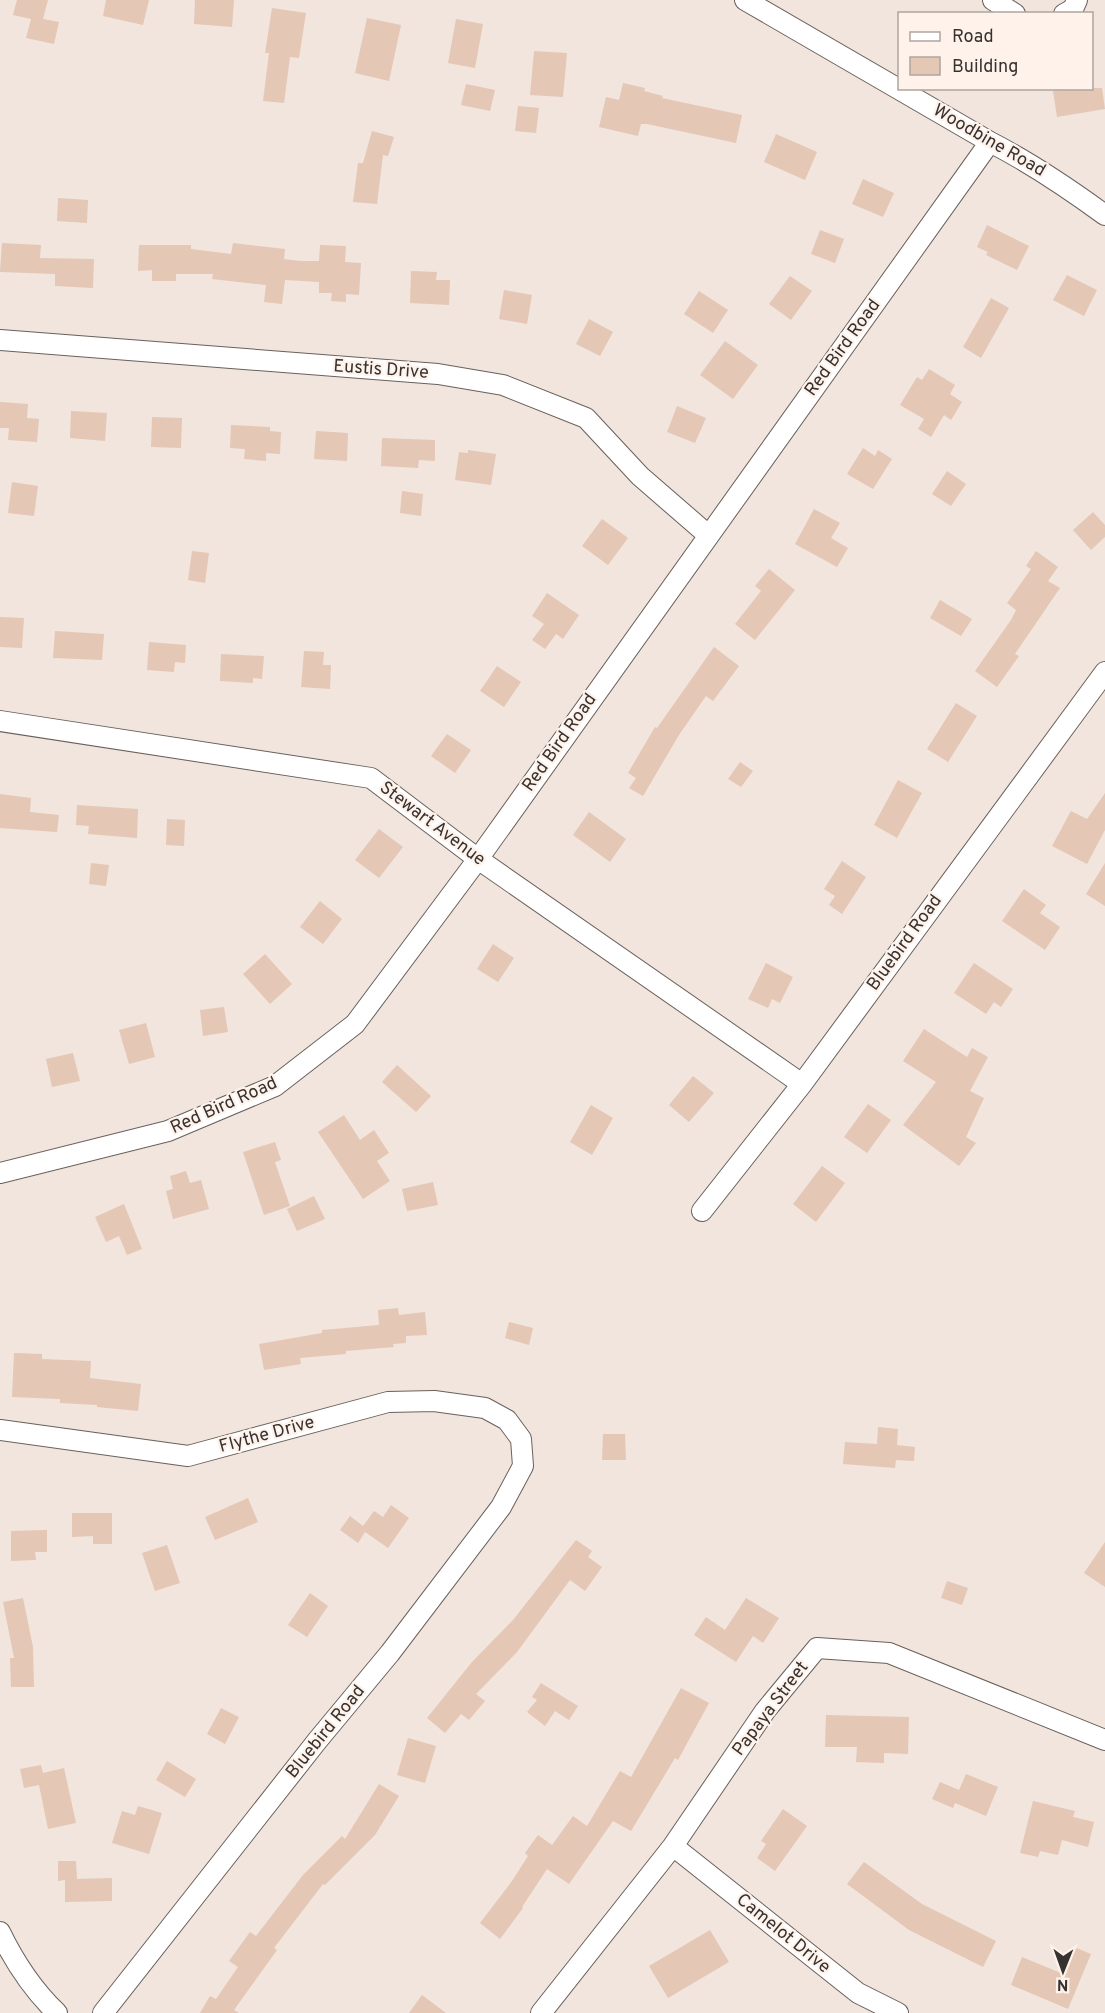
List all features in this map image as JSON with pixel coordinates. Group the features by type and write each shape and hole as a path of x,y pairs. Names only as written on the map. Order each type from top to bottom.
{"street":[{"name":"Woodbine Road","path":"746,0 898,88"},
{"path":"993,0 1012,12"},
{"path":"1068,12 1073,9 1077,0"},
{"name":"Woodbine Road","path":"901,90 1027,161 1075,192 1105,215"},
{"name":"Red Bird Road","path":"0,1173 168,1131 275,1086 355,1024 478,859 990,142"},
{"name":"Eustis Drive","path":"0,340 438,374 503,385 586,418 640,476 708,535"},
{"name":"Bluebird Road","path":"702,1211 801,1084 1105,672"},
{"name":"Stewart Avenue","path":"0,721 371,778 478,859 801,1084"},
{"name":"Flythe Drive","path":"0,1430 188,1456 388,1402 434,1401 484,1408 507,1420 521,1439"},
{"name":"Bluebird Road","path":"103,2013 274,1795 390,1653 501,1508 523,1466 521,1439"},
{"name":"Papaya Street","path":"542,2013 674,1846 765,1711 817,1648 889,1653 1105,1740"},
{"name":"Camelot Drive","path":"674,1846 858,1993 898,2013"},
{"path":"0,1932 10,1954 57,2013"}],"building":[{"path":"17,0 48,0 43,19 59,22 54,44 26,38 31,19 13,15"},
{"path":"106,0 149,0 143,25 103,16"},
{"path":"195,0 234,0 232,27 194,24"},
{"path":"272,8 306,13 299,58 290,57 284,103 263,101 269,53 265,53"},
{"path":"367,18 401,25 389,81 355,73"},
{"path":"456,19 483,24 475,68 448,63"},
{"path":"534,51 567,53 563,97 530,95"},
{"path":"623,83 645,88 644,91 663,96 662,98 742,115 736,143 647,124 641,124 638,136 599,127 606,97 619,100"},
{"path":"466,84 495,90 490,111 461,105"},
{"path":"1102,88 1105,109 1057,117 1053,91"},
{"path":"518,106 539,108 536,133 515,131"},
{"path":"372,131 394,137 388,156 383,155 377,204 353,202 358,163 363,163"},
{"path":"776,134 817,152 805,180 764,162"},
{"path":"863,179 894,193 883,217 852,204"},
{"path":"58,198 88,200 87,223 57,221"},
{"path":"987,225 1029,246 1017,270 986,255 988,252 977,247"},
{"path":"820,230 844,239 835,263 811,254"},
{"path":"2,243 41,245 40,258 94,259 93,288 55,286 55,274 0,272"},
{"path":"233,243 285,249 284,259 300,261 319,261 320,245 346,246 345,262 361,263 359,295 346,294 346,302 331,301 332,293 319,293 319,282 285,280 282,304 264,302 266,285 212,279 213,274 176,274 176,281 152,281 152,270 138,271 139,245 191,245 191,249 231,254"},
{"path":"411,271 437,272 436,280 450,280 449,305 410,303"},
{"path":"1067,275 1097,290 1084,316 1053,300"},
{"path":"790,276 812,291 791,320 769,304"},
{"path":"504,290 532,295 527,324 499,319"},
{"path":"699,291 728,310 713,333 684,314"},
{"path":"991,298 1009,308 981,358 963,347"},
{"path":"589,319 613,332 600,356 576,344"},
{"path":"725,341 758,365 733,399 700,375"},
{"path":"929,369 955,385 950,394 962,402 951,420 944,415 931,437 918,429 924,419 900,405 917,377 922,380"},
{"path":"0,402 28,404 27,418 39,419 37,442 8,440 9,428 0,428"},
{"path":"677,406 706,418 695,443 667,432"},
{"path":"71,411 107,413 105,441 70,438"},
{"path":"152,417 182,418 181,448 151,447"},
{"path":"231,425 270,427 270,431 281,432 280,454 266,453 266,461 244,459 245,449 230,448"},
{"path":"316,431 348,433 347,461 314,459"},
{"path":"382,438 435,440 435,461 419,460 418,468 381,466"},
{"path":"863,448 875,456 878,450 892,459 873,489 847,474"},
{"path":"468,450 496,454 491,485 455,480 459,452 468,453"},
{"path":"947,471 966,484 951,506 932,494"},
{"path":"12,482 38,486 34,516 8,513"},
{"path":"402,491 423,494 421,516 400,513"},
{"path":"814,509 840,523 831,538 848,548 837,567 795,544"},
{"path":"1093,512 1105,525 1105,537 1091,550 1073,530"},
{"path":"602,519 628,538 608,565 582,546"},
{"path":"192,551 209,553 205,583 188,580"},
{"path":"1036,551 1058,567 1048,581 1060,588 1015,654 1019,656 997,687 975,671 1011,620 1016,610 1007,603 1031,569 1026,566"},
{"path":"769,569 795,590 755,640 735,624 761,591 755,586"},
{"path":"547,593 579,615 563,639 556,634 545,649 532,640 544,624 532,616"},
{"path":"940,600 972,619 961,636 930,618"},
{"path":"0,617 24,618 22,648 0,647"},
{"path":"55,631 104,634 102,660 53,658"},
{"path":"149,642 186,645 185,663 175,662 174,672 147,670"},
{"path":"714,647 739,666 713,701 706,696 679,735 643,796 629,788 636,778 628,773 655,727 657,728"},
{"path":"304,651 324,652 323,665 331,665 330,689 301,687"},
{"path":"221,654 264,656 262,679 253,678 253,683 220,681"},
{"path":"497,666 521,682 504,707 480,691"},
{"path":"956,703 977,716 948,762 927,749"},
{"path":"447,734 471,750 455,773 431,756"},
{"path":"740,762 753,771 741,787 728,779"},
{"path":"898,780 922,793 897,838 874,825"},
{"path":"1105,793 1105,830 1087,864 1052,846 1071,811 1087,819"},
{"path":"0,794 31,798 30,812 59,815 57,832 0,828"},
{"path":"77,805 138,809 137,838 88,834 89,826 76,825"},
{"path":"589,812 626,839 610,862 573,835"},
{"path":"167,819 185,820 184,846 166,845"},
{"path":"379,829 403,847 379,878 355,860"},
{"path":"842,861 866,877 842,914 829,905 835,896 824,889"},
{"path":"91,863 109,865 106,886 89,884"},
{"path":"1105,863 1105,906 1086,894"},
{"path":"1024,889 1046,905 1040,913 1060,927 1045,950 1002,921"},
{"path":"320,901 342,919 323,944 300,927"},
{"path":"493,944 514,958 498,982 477,969"},
{"path":"265,954 292,984 270,1004 243,974"},
{"path":"766,963 793,977 780,1003 772,999 768,1008 748,999"},
{"path":"974,963 1013,989 1001,1007 994,1002 986,1014 954,993"},
{"path":"224,1007 228,1032 203,1036 200,1010"},
{"path":"146,1023 155,1057 129,1064 119,1030"},
{"path":"924,1029 967,1057 972,1048 988,1057 970,1091 984,1098 966,1137 976,1143 959,1166 903,1125 936,1082 903,1061"},
{"path":"73,1053 80,1081 52,1087 46,1059"},
{"path":"397,1065 431,1096 416,1112 382,1082"},
{"path":"693,1076 714,1093 689,1122 669,1105"},
{"path":"868,1104 891,1120 867,1153 844,1137"},
{"path":"591,1105 613,1118 592,1155 570,1142"},
{"path":"344,1115 360,1140 374,1130 389,1153 377,1161 390,1181 363,1199 318,1132"},
{"path":"275,1142 281,1160 275,1162 290,1206 264,1215 243,1152"},
{"path":"822,1166 845,1183 816,1222 793,1204"},
{"path":"186,1171 190,1183 201,1180 209,1209 173,1219 166,1191 173,1189 170,1176"},
{"path":"433,1182 438,1205 407,1211 402,1189"},
{"path":"314,1196 325,1219 297,1231 287,1209"},
{"path":"124,1204 142,1249 127,1255 119,1236 106,1242 95,1217"},
{"path":"398,1308 399,1315 425,1312 427,1335 406,1336 406,1343 393,1344 394,1347 300,1358 301,1364 264,1370 259,1344 322,1333 322,1330 379,1325 378,1310"},
{"path":"509,1322 533,1328 529,1345 505,1338"},
{"path":"14,1353 42,1354 42,1359 91,1361 90,1378 141,1384 138,1411 60,1403 60,1399 12,1397"},
{"path":"878,1427 898,1429 897,1445 915,1447 914,1461 896,1460 895,1468 843,1464 845,1442 877,1444"},
{"path":"603,1434 625,1434 626,1460 602,1460"},
{"path":"248,1498 258,1522 215,1540 205,1517"},
{"path":"391,1505 409,1518 388,1548 365,1532 358,1543 340,1530 350,1516 363,1526 374,1511 383,1517"},
{"path":"72,1513 112,1513 112,1544 93,1544 93,1536 72,1537"},
{"path":"47,1530 47,1552 35,1552 36,1560 11,1561 11,1531"},
{"path":"576,1540 592,1551 588,1557 602,1567 585,1591 570,1580 517,1652 476,1694 485,1701 469,1720 461,1714 445,1733 427,1718 472,1662 513,1620"},
{"path":"1105,1542 1105,1587 1084,1573"},
{"path":"167,1545 180,1583 155,1591 142,1553"},
{"path":"947,1581 968,1588 962,1605 941,1598"},
{"path":"310,1593 328,1606 307,1637 288,1625"},
{"path":"23,1598 33,1647 34,1687 11,1687 10,1658 14,1658 3,1602"},
{"path":"746,1598 779,1618 763,1643 753,1636 736,1662 694,1635 706,1617 725,1630"},
{"path":"541,1683 578,1706 569,1720 555,1711 545,1726 527,1712 537,1700 532,1697"},
{"path":"681,1688 709,1703 678,1760 675,1758 631,1831 613,1821 569,1884 547,1869 523,1908 500,1939 480,1923 512,1881 528,1856 525,1853 538,1835 552,1845 573,1816 587,1826 620,1771 631,1777"},
{"path":"221,1708 239,1717 225,1744 207,1734"},
{"path":"826,1715 909,1717 908,1754 884,1753 884,1763 856,1762 857,1747 825,1747"},
{"path":"408,1738 436,1746 425,1783 397,1775"},
{"path":"167,1761 196,1779 185,1797 156,1780"},
{"path":"41,1765 43,1773 64,1768 76,1823 48,1829 39,1785 24,1788 20,1769"},
{"path":"966,1774 998,1787 986,1816 955,1803 953,1808 932,1799 940,1782 959,1790"},
{"path":"379,1784 399,1796 375,1835 325,1885 323,1884 274,1948 277,1950 234,2010 239,2013 200,2013 210,1996 216,1999 238,1967 229,1961 250,1932 256,1936 303,1875 342,1836 345,1839"},
{"path":"1033,1801 1075,1811 1073,1817 1094,1822 1088,1847 1062,1840 1058,1855 1040,1851 1038,1857 1020,1853"},
{"path":"138,1806 162,1813 149,1854 112,1843 122,1811 135,1815"},
{"path":"783,1809 807,1826 775,1871 757,1858 766,1844 761,1841"},
{"path":"58,1861 76,1861 77,1879 112,1878 112,1901 65,1902 65,1880 58,1881"},
{"path":"864,1862 922,1904 996,1941 983,1967 909,1930 847,1884"},
{"path":"710,1930 729,1962 668,1998 649,1966"},
{"path":"1074,1947 1091,1954 1068,2009 1011,1985 1022,1957 1063,1974"},
{"path":"422,1995 446,2013 409,2013"}]}
